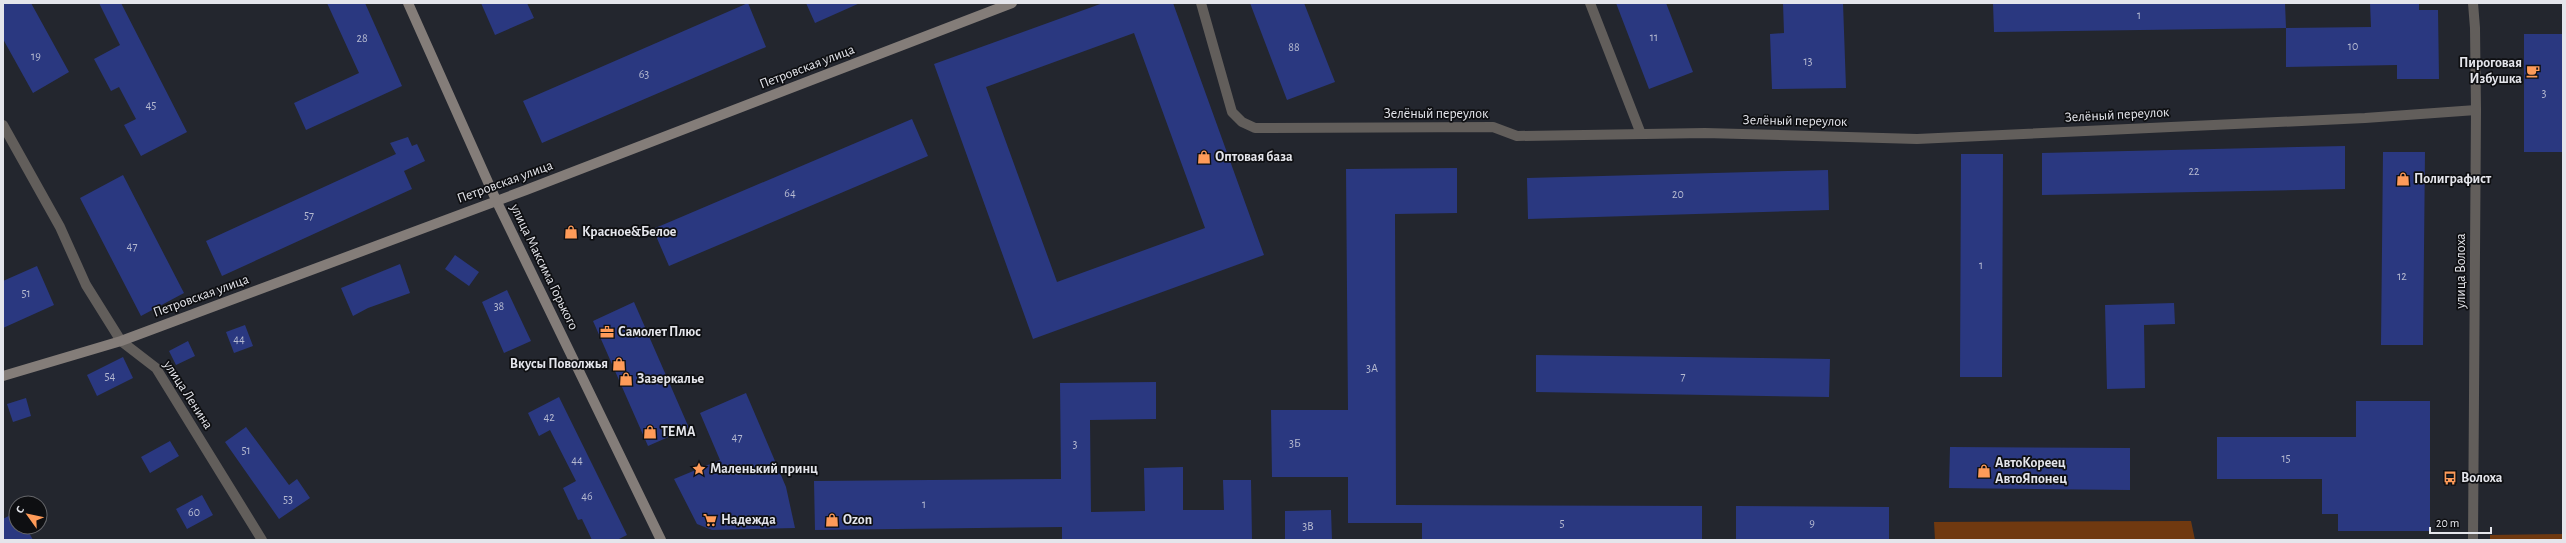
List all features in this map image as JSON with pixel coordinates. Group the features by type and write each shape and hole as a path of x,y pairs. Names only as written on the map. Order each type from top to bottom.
{"main road":[{"name":"улица Максима Горького","path":"408,3 496,200 661,540"},
{"name":"Петровская улица","path":"3,376 121,341 1012,3"}],"street":[{"name":"Зелёный переулок","path":"1202,3 1232,112 1242,122 1255,128 1494,127 1517,136 1752,134 1917,139 2365,118 2476,110"},
{"path":"1590,3 1641,134"},
{"name":"улица Волоха","path":"2473,3 2475,28 2476,110 2473,540"},
{"name":"улица Ленина","path":"3,125 60,227 86,285 121,341 156,368 262,540"}],"shaded area":[{"path":"2191,521 2195,540 1935,540 1934,522"},
{"path":"2563,534 2563,540 2490,540 2490,535"}],"building":[{"path":"3,3 31,3 69,72 33,93 3,39"},
{"path":"99,3 121,3 187,132 141,156 124,125 136,119 119,87 111,91 94,59 120,45"},
{"path":"327,3 365,3 402,86 306,130 294,103 359,73"},
{"path":"481,3 527,3 534,18 495,35"},
{"path":"748,3 766,47 542,143 523,101"},
{"path":"806,3 860,3 815,23"},
{"name":"Оптовая база","path":"1103,3 1173,3 1264,255 1033,339 934,64","holes":["1134,33 1205,228 1057,282 986,87"]},
{"path":"1250,3 1304,3 1335,82 1287,100"},
{"path":"1616,3 1666,3 1693,72 1649,89"},
{"path":"1783,3 1843,3 1846,88 1772,89 1770,34 1784,33"},
{"path":"1993,3 2285,3 2286,28 1994,32"},
{"path":"2370,3 2419,3 2419,10 2438,10 2439,79 2397,79 2397,65 2286,67 2286,28 2371,27"},
{"path":"2524,34 2563,34 2563,152 2524,152"},
{"path":"912,119 928,156 669,266 653,229"},
{"path":"408,137 412,146 417,144 425,161 404,171 412,189 222,276 206,241 396,154 390,143"},
{"path":"2345,146 2345,189 2042,195 2042,153"},
{"path":"2383,152 2425,152 2423,345 2381,345"},
{"path":"1961,154 2003,154 2002,377 1960,377"},
{"path":"1457,168 1457,213 1395,214 1396,505 1702,506 1702,540 1422,540 1422,523 1348,523 1348,477 1272,477 1271,410 1348,410 1346,169"},
{"path":"1828,170 1829,210 1528,219 1527,178"},
{"path":"123,175 184,293 141,316 80,198"},
{"path":"455,255 479,272 469,286 445,269"},
{"path":"400,264 410,293 368,308 353,316 341,288"},
{"path":"37,266 54,305 3,328 3,281"},
{"path":"507,290 531,341 504,353 482,302"},
{"path":"634,302 689,428 648,446 593,321"},
{"path":"2174,303 2175,324 2144,325 2145,388 2107,389 2105,305"},
{"path":"245,325 253,346 234,353 226,332"},
{"path":"188,341 195,356 176,365 169,351"},
{"path":"1536,355 1830,359 1829,397 1536,392"},
{"path":"123,357 133,378 97,396 87,375"},
{"path":"1156,382 1156,419 1090,420 1091,512 1145,511 1144,468 1183,467 1183,510 1224,510 1223,480 1251,480 1252,540 1062,540 1062,527 815,530 814,481 1061,479 1060,383"},
{"path":"746,393 786,487 795,528 712,530 697,524 674,479 720,460 700,413"},
{"path":"559,397 627,535 617,540 592,540 582,519 578,520 563,488 576,481 550,430 539,436 528,413"},
{"path":"26,398 31,416 13,422 7,404"},
{"path":"2356,401 2430,401 2430,531 2338,531 2338,514 2322,514 2322,479 2217,479 2217,437 2356,437"},
{"path":"246,427 289,485 297,479 310,498 279,519 225,442"},
{"path":"170,441 179,456 150,473 141,457"},
{"path":"1950,447 2130,448 2130,490 1949,488"},
{"path":"202,495 213,515 187,529 176,509"},
{"path":"1736,506 1889,507 1889,540 1736,540"},
{"path":"1331,510 1332,540 1285,540 1285,511"},
{"path":"8,516 8,535 30,535 33,540 3,540 3,519"}],"place":[{"name":"Пироговая Избушка","path":"2533,71"},
{"name":"Оптовая база","path":"1204,157"},
{"name":"Полиграфист","path":"2403,179"},
{"name":"Красное&Белое","path":"571,232"},
{"name":"Самолет Плюс","path":"607,332"},
{"name":"Вкусы Поволжья","path":"619,364"},
{"name":"Зазеркалье","path":"626,379"},
{"name":"ТЕМА","path":"650,432"},
{"name":"Маленький принц","path":"699,469"},
{"name":"АвтоКореец АвтоЯпонец","path":"1984,471"},
{"name":"Волоха","path":"2450,478"},
{"name":"Надежда","path":"710,520"},
{"name":"Ozon","path":"832,520"}]}
